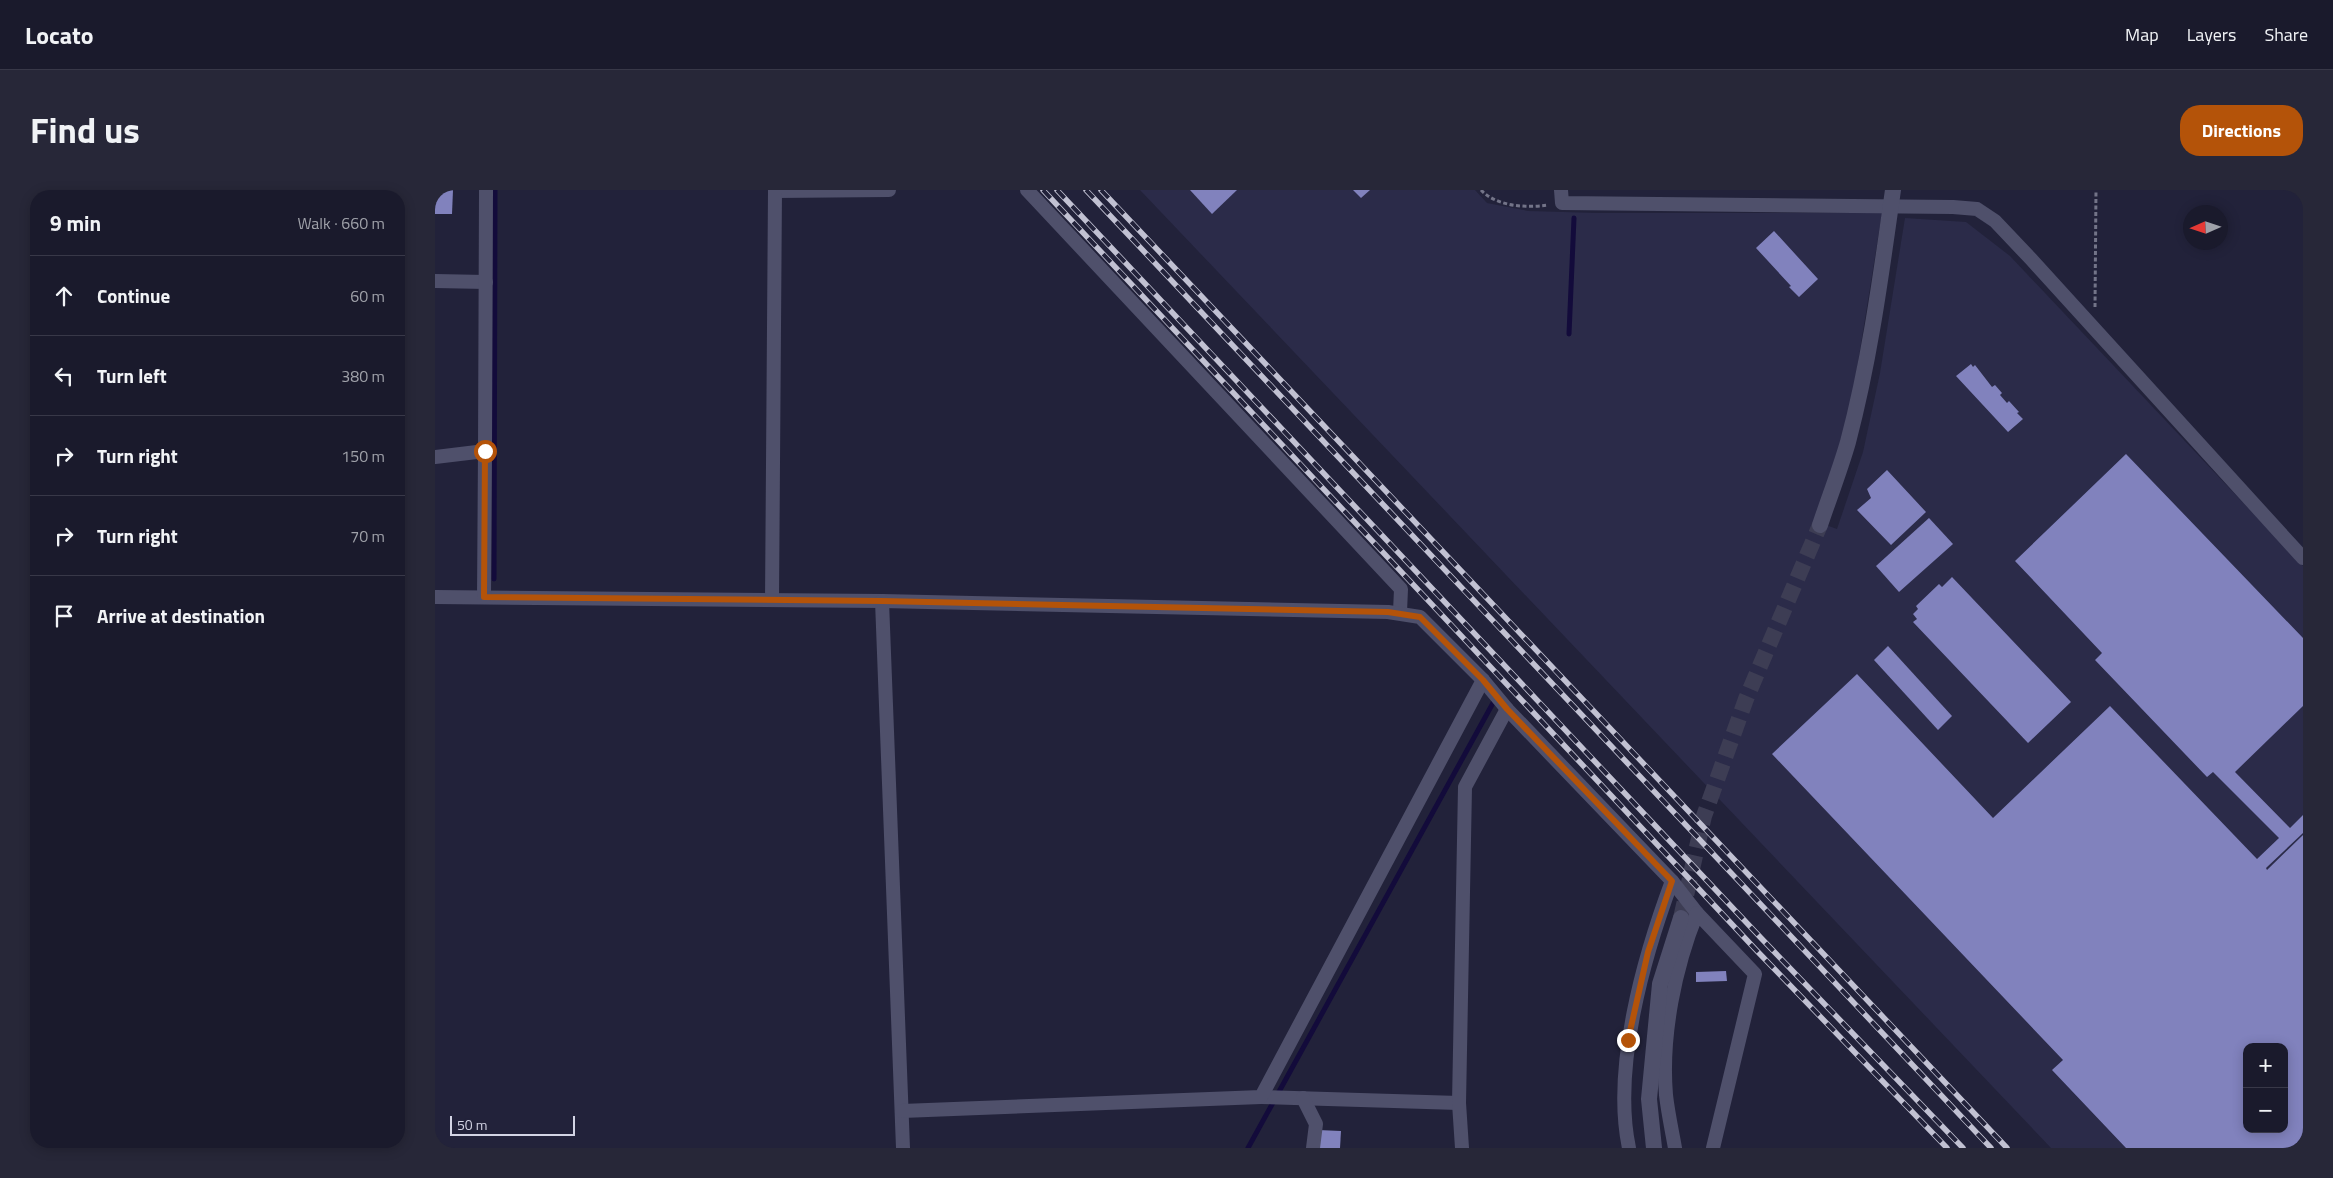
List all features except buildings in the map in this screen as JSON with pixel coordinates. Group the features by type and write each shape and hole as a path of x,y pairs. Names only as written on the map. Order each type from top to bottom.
{"street":[{"path":"484,597 486,190"},
{"path":"772,600 775,190 889,190"},
{"path":"1027,190 1401,589 1400,612"},
{"path":"1820,525 1847,444 1861,387 1877,304 1893,190"},
{"path":"1561,197 1977,209 1995,221 2303,558"},
{"path":"435,281 487,282"},
{"path":"435,457 485,451"},
{"path":"435,597 882,601 1400,612 1420,617 1483,680 1507,709 1672,881 1697,913 1755,974 1713,1148"},
{"path":"882,601 903,1148"},
{"path":"1261,1097 1483,680"},
{"path":"1462,1148 1459,1103 1465,787 1507,709"},
{"path":"1629,1148 1626,1088 1628,1040 1648,952 1672,881"},
{"path":"1675,1148 1666,1095 1666,1043 1679,964 1697,913"},
{"path":"1654,1148 1649,1100 1660,984 1681,918"},
{"path":"902,1111 1261,1097 1459,1103"},
{"path":"1303,1098 1315,1124 1313,1148"}],"path":[{"path":"1481,190 1487,196 1513,205 1530,207 1561,197"},
{"path":"2095,331 2096,190"}],"shaded area":[{"path":"1140,190 1475,190 1487,203 1528,211 1597,213 1882,213 1852,400 1835,461 1815,521 1837,529 1863,452 1880,373 1905,218 1966,222 2010,256 2303,566 2303,1148 2051,1148"}],"waterway":[{"path":"494,579 495,190"},
{"path":"1569,334 1574,218"},
{"path":"1248,1148 1493,703"}],"tunnel":[{"path":"1681,918 1704,816 1746,699 1820,525"}],"railway":[{"path":"1043,190 1758,952 1947,1148"},
{"path":"1057,190 1761,938 1963,1148"},
{"path":"1086,190 1991,1148"},
{"path":"1101,190 2007,1148"}],"route":[{"path":"485,451 484,597 882,601 1400,612 1420,617 1483,680 1507,709 1672,881 1648,952 1628,1040"}]}
